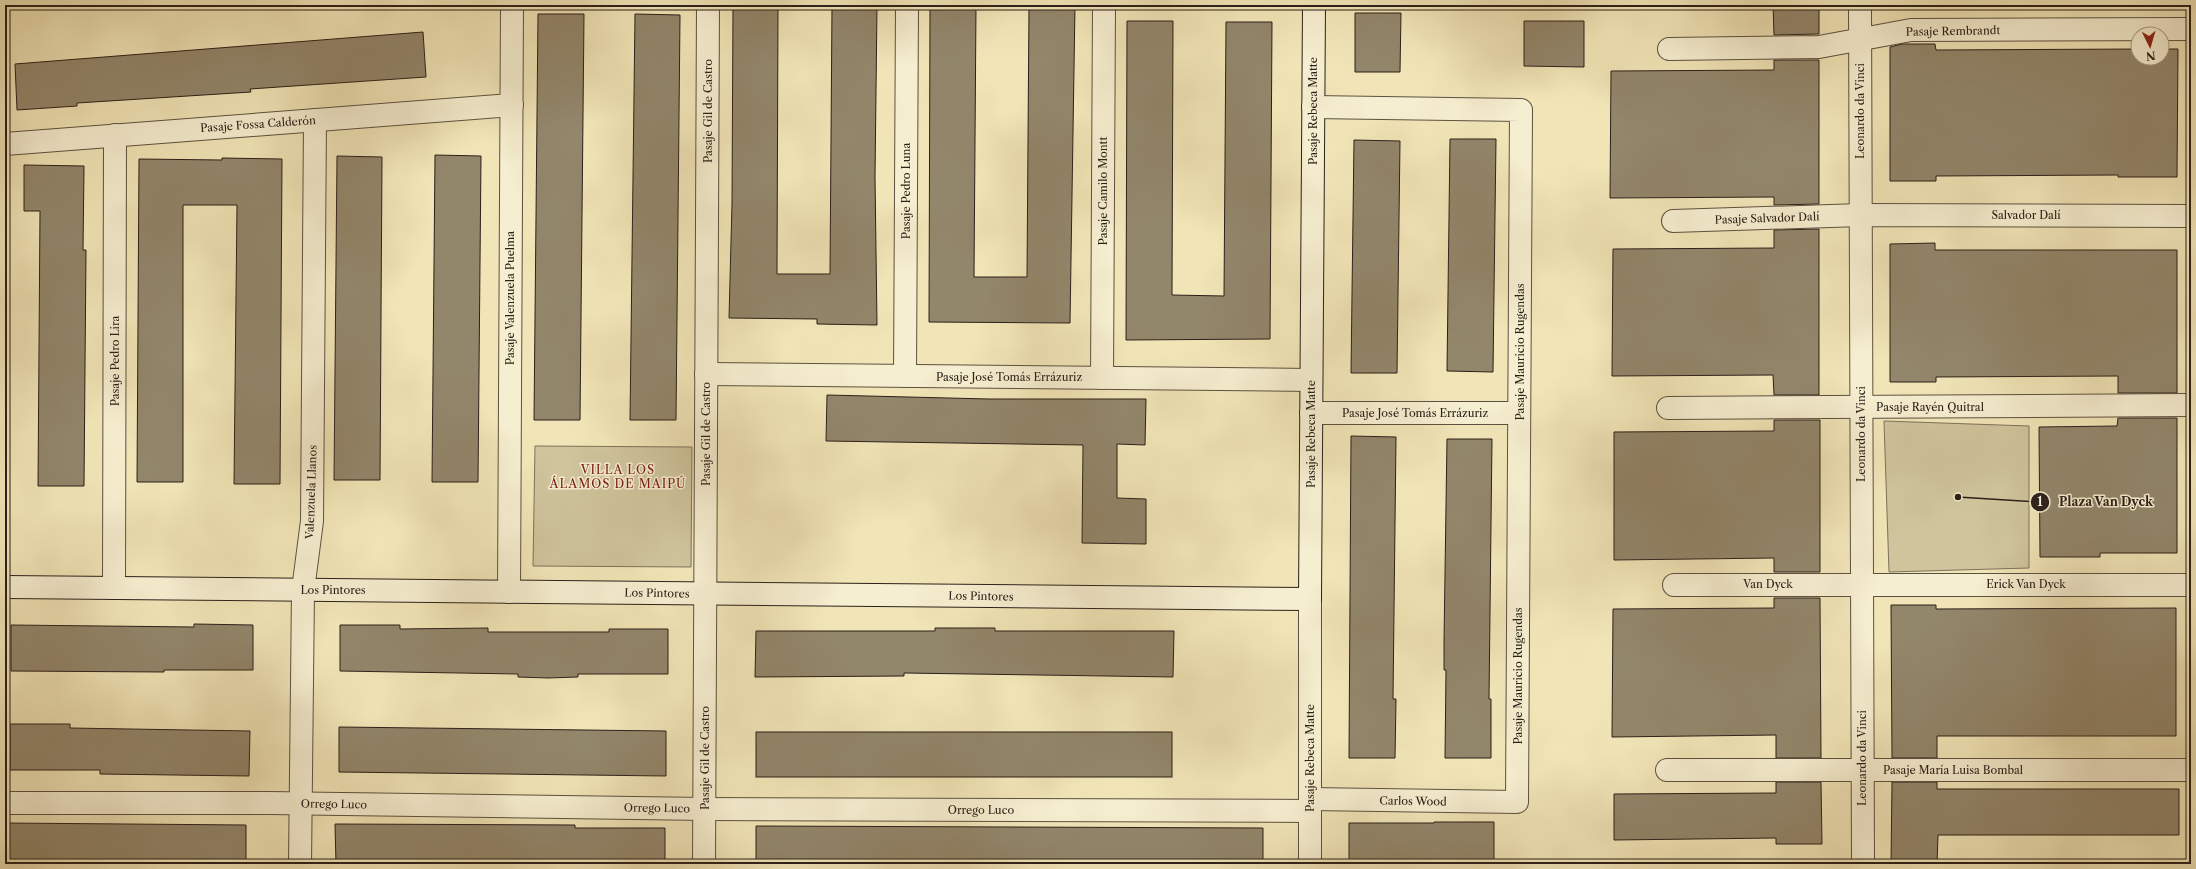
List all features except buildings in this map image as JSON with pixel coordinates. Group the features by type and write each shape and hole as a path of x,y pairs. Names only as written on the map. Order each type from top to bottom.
{"street":[{"name":"Pasaje Valenzuela Puelma","path":"509,592 512,5"},
{"name":"Pasaje Gil de Castro","path":"704,864 708,5"},
{"name":"Pasaje Pedro Luna","path":"904,376 906,5"},
{"name":"Pasaje Camilo Montt","path":"1102,378 1104,5"},
{"name":"Pasaje Rebeca Matte","path":"1310,864 1311,380 1314,5"},
{"name":"Leonardo da Vinci","path":"1860,5 1863,864"},
{"name":"Pasaje Rembrandt","path":"1669,49 1819,47 1911,30 2191,29"},
{"name":"Pasaje Fossa Calderón","path":"5,144 512,105"},
{"name":"Pasaje Mauricio Rugendas","path":"1313,107 1521,110 1517,802"},
{"name":"Valenzuela Llanos","path":"300,864 303,590 312,521 315,120"},
{"name":"Pasaje Pedro Lira","path":"114,588 115,135"},
{"name":"Salvador Dalí","path":"1860,215 2191,216"},
{"name":"Pasaje Salvador Dalí","path":"1673,221 1860,215"},
{"name":"Pasaje José Tomás Errázuriz","path":"706,374 1311,380"},
{"name":"Pasaje Rayén Quitral","path":"1668,408 2191,406"},
{"name":"Pasaje José Tomás Errázuriz","path":"1311,413 1519,414"},
{"name":"Van Dyck","path":"1674,585 1862,584"},
{"name":"Erick Van Dyck","path":"1862,584 2191,585"},
{"name":"Los Pintores","path":"5,587 1310,599"},
{"name":"Pasaje María Luisa Bombal","path":"1667,770 2191,770"},
{"name":"Orrego Luco","path":"5,802 704,809 1310,805"},
{"name":"Carlos Wood","path":"1310,805 1517,802"}],"shaded area":[{"path":"1884,421 2029,426 2029,568 1889,572"},
{"path":"535,446 692,447 691,567 533,566"}],"place":[{"name":"Plaza Van Dyck","path":"1958,497"}],"district":[{"name":"VILLA LOS ÁLAMOS DE MAIPÚ","path":"618,477"}]}
